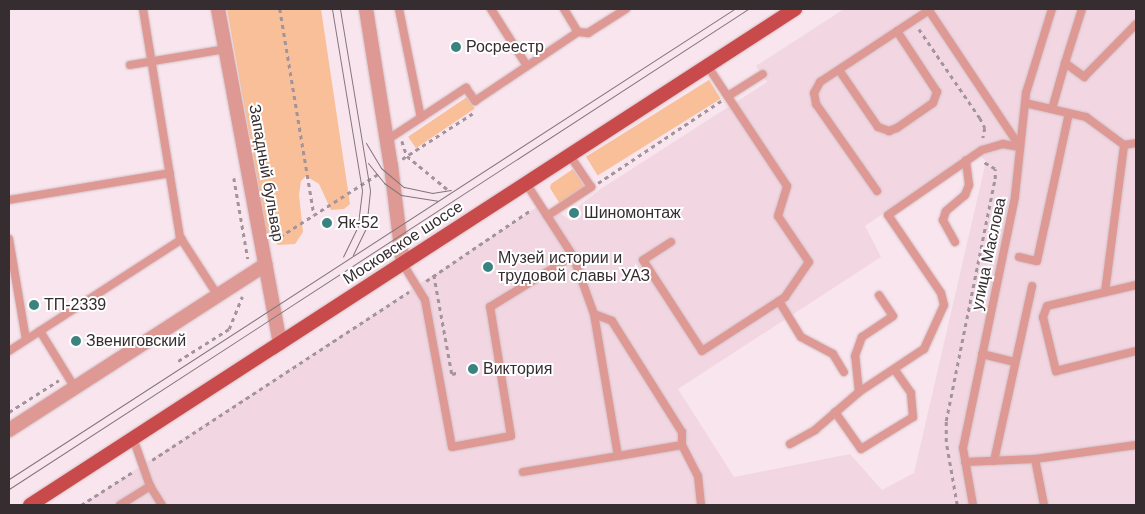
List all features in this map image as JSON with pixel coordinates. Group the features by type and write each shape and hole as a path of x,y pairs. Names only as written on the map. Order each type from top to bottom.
{"main road":[{"name":"Московское шоссе","path":"30,505 794,9"}],"street":[{"name":"Западный бульвар","path":"218,9 280,343"},
{"path":"366,9 391,166 403,264"},
{"path":"9,430 265,265"}],"lane":[{"path":"143,9 182,239 218,296"},
{"path":"400,9 421,118"},
{"path":"492,9 527,66"},
{"path":"564,9 578,32"},
{"path":"387,140 466,88 474,101 578,32 588,33 626,9"},
{"path":"876,192 814,97 820,82 929,9 1020,147"},
{"name":"улица Маслова","path":"973,505 963,448 1015,196 1025,103 1052,9"},
{"path":"1052,109 1082,9"},
{"path":"1065,63 1084,77 1136,24"},
{"path":"839,70 878,127 889,131 897,128 933,103 937,92 897,31"},
{"path":"130,65 226,49"},
{"path":"671,242 643,260 702,351 779,301 809,262 778,216 787,186 707,65"},
{"path":"728,96 763,74"},
{"path":"1025,103 1069,113 1096,123 1124,145 1136,143"},
{"path":"1019,257 1037,261 1069,113"},
{"path":"790,444 815,430 858,392 895,370 924,349 944,305 942,292 888,215 994,145 1020,147"},
{"path":"1105,292 1124,145"},
{"path":"547,216 591,187 569,154"},
{"path":"955,242 944,226 944,215 965,195 969,185 967,164"},
{"path":"9,200 170,174"},
{"path":"526,184 573,256 594,314 618,456"},
{"path":"9,239 26,339"},
{"path":"9,351 182,239"},
{"path":"403,264 425,300 452,447 511,436 490,307 573,256"},
{"path":"1136,285 1047,306 1043,317 1056,371 1136,351"},
{"path":"994,461 1032,286"},
{"path":"858,392 855,356 862,337 893,316 880,295"},
{"path":"779,301 801,337 834,354 844,372"},
{"path":"594,314 612,321 682,432 682,445 698,476 701,505"},
{"path":"40,331 75,388"},
{"path":"982,354 1015,362"},
{"path":"835,412 860,449 913,417 911,393 895,370"},
{"path":"133,438 150,486 162,505"},
{"path":"523,472 682,445"},
{"path":"965,462 1035,459 1136,445"},
{"path":"1035,459 1044,505"},
{"path":"120,505 150,486"}],"path":[{"path":"280,9 314,214"},
{"path":"913,21 980,118 985,134 981,142"},
{"path":"591,187 728,96"},
{"path":"178,361 230,329 251,274 248,259 314,214 406,156 447,189"},
{"path":"957,505 946,442 947,415 996,173 988,163 967,164"},
{"path":"81,505 540,205"},
{"path":"434,275 452,374 460,372"}],"shaded area":[{"path":"227,9 321,9 350,204 344,209 331,210 319,184 306,176 301,181 299,195 303,232 295,244 278,245 267,234"},
{"path":"844,9 1136,9 1136,505 81,505 540,205 556,210 571,221 582,214 578,207 599,190 767,82 756,66","holes":["975,151 986,161 914,473 882,490 850,454 734,477 678,389 881,257 865,226"]},
{"path":"709,80 721,99 598,175 586,157"},
{"path":"467,97 475,109 416,148 408,137"},
{"path":"573,169 585,187 560,204 550,188 551,184"}],"tram line":[{"path":"332,9 362,191 358,226 343,257"},
{"path":"340,9 370,191 366,228 353,255"},
{"path":"9,479 734,9"},
{"path":"9,489 748,9"},
{"path":"366,143 381,168 404,187 432,193 451,190"},
{"path":"368,163 384,183 401,195 438,201"}],"place":[{"name":"Росреестр","path":"456,47"},
{"name":"Шиномонтаж","path":"574,213"},
{"name":"Як-52","path":"327,223"},
{"name":"Музей истории и трудовой славы УАЗ","path":"488,267"},
{"name":"ТП-2339","path":"34,305"},
{"name":"Звениговский","path":"76,341"},
{"name":"Виктория","path":"473,369"}]}
